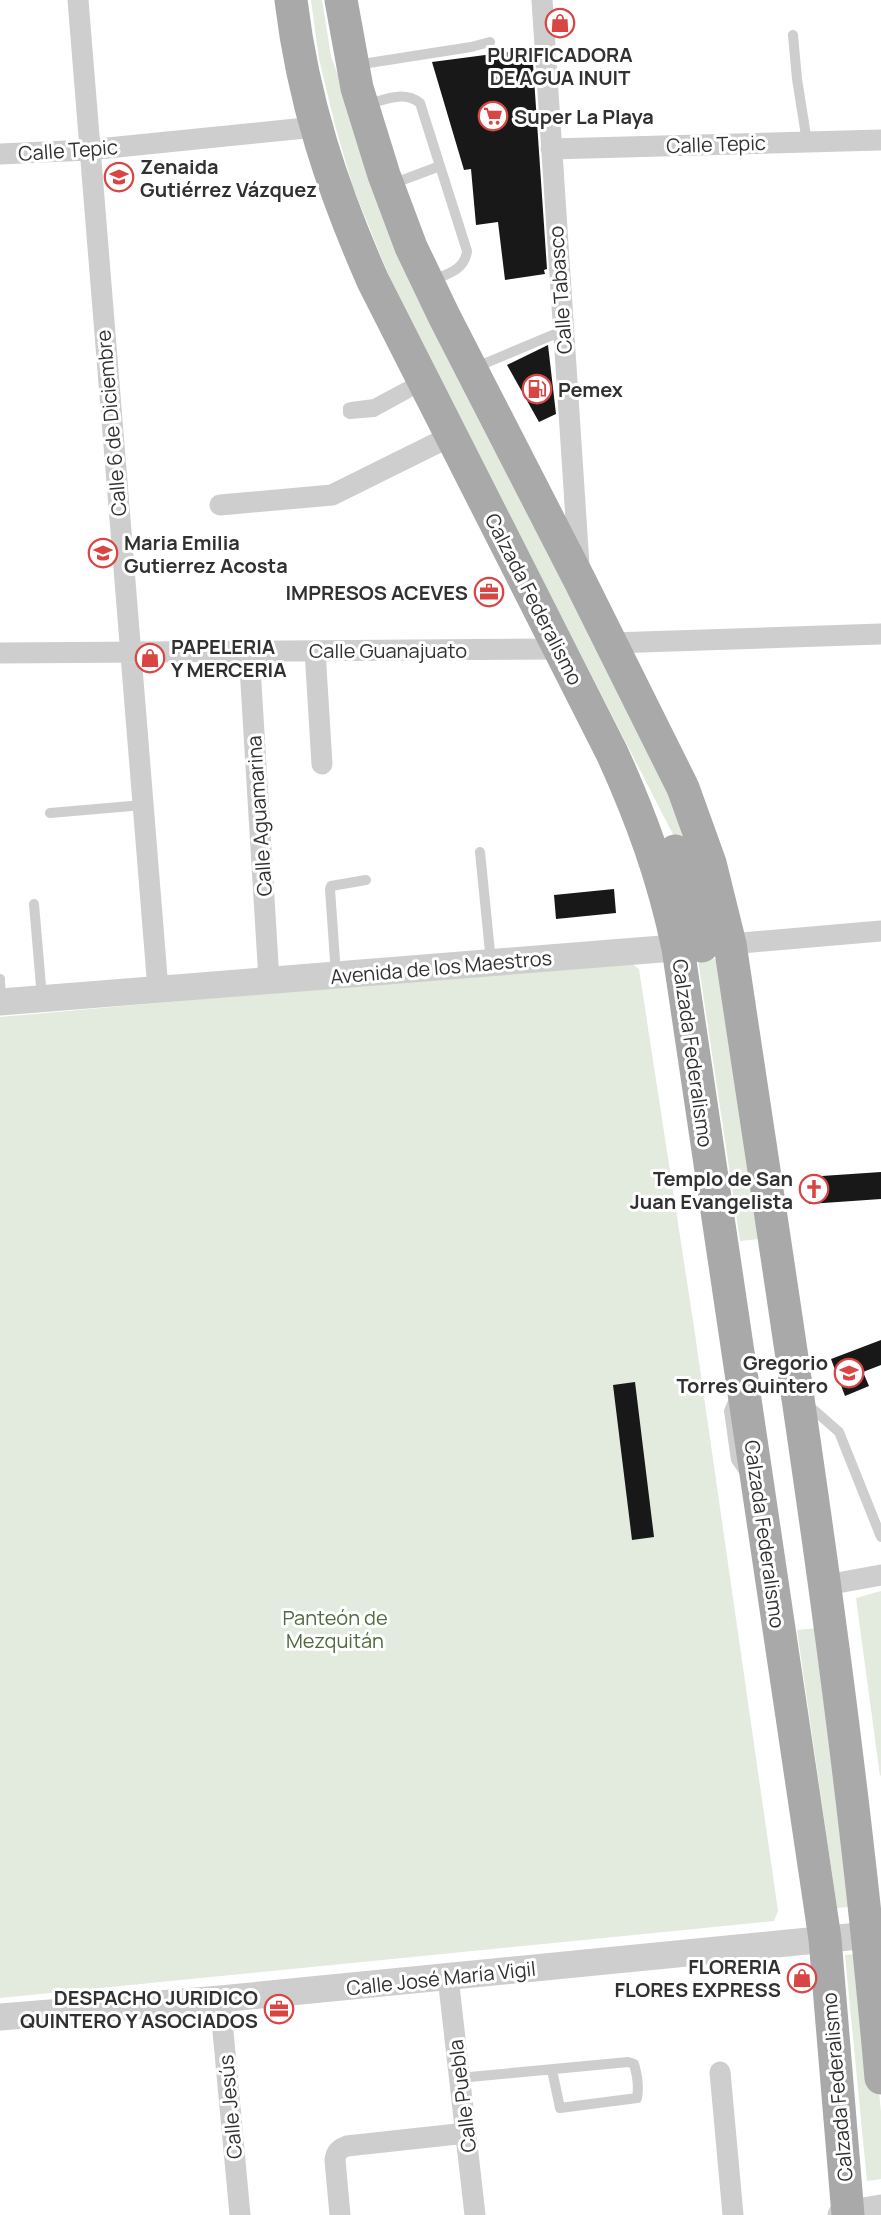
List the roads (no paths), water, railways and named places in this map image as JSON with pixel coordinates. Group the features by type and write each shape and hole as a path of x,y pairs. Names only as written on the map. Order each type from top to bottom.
{"main road":[{"name":"Calzada Federalismo","path":"291,0 315,128 345,216 373,281 612,753 645,829 667,897 703,946 797,1397 875,1934 881,2078"},
{"path":"327,0 335,55 357,86"},
{"name":"Calzada Federalismo","path":"341,0 357,86 388,185 411,247 683,788 710,863 703,946 742,1380 825,1939 846,2215"}],"street":[{"name":"Calle 6 de Diciembre","path":"78,0 88,150 158,989"},
{"name":"Calle Tabasco","path":"542,0 580,581"},
{"name":"Calle Tepic","path":"0,154 88,150 315,128"},
{"name":"Calle Tepic","path":"551,149 881,140"},
{"path":"220,505 332,495 451,436"},
{"path":"611,643 881,634"},
{"name":"Calle Guanajuato","path":"0,653 560,649"},
{"name":"Calle Aguamarina","path":"249,651 269,980"},
{"path":"315,651 321,764"},
{"name":"Avenida de los Maestros","path":"0,994 42,999 881,931"},
{"path":"826,1586 881,1575"},
{"name":"Calle José María Vigil","path":"0,2017 220,1999 875,1934"},
{"name":"Calle Puebla","path":"448,1977 475,2215"},
{"name":"Calle Jesús","path":"220,1999 240,2215"},
{"path":"720,2072 733,2215"},
{"path":"340,2215 335,2160 340,2148 466,2133"},
{"path":"846,2215 881,2208"}],"lane":[{"path":"793,35 807,142"},
{"path":"357,86 490,42"},
{"path":"357,86 412,97 420,104 467,251 466,259 460,267 428,283"},
{"path":"388,185 440,166"},
{"path":"471,369 562,331"},
{"path":"424,381 374,412 348,413 351,406 374,404 424,381"},
{"path":"50,813 143,805"},
{"path":"480,852 491,963"},
{"path":"336,975 330,889 331,886 366,880"},
{"path":"34,904 42,999"},
{"path":"797,1397 818,1412 838,1432 881,1537"},
{"path":"459,2078 628,2062 634,2064 636,2069 637,2097 560,2108 552,2070"}],"place":[{"name":"PURIFICADORA DE AGUA INUIT","path":"560,23"},
{"name":"Super La Playa","path":"493,116"},
{"name":"Zenaida Gutiérrez Vázquez","path":"119,177"},
{"name":"Pemex","path":"537,389"},
{"name":"Maria Emilia Gutierrez Acosta","path":"103,553"},
{"name":"IMPRESOS ACEVES","path":"489,592"},
{"name":"PAPELERIA Y MERCERIA","path":"150,658"},
{"name":"Templo de San Juan Evangelista","path":"814,1189"},
{"name":"Gregorio Torres Quintero","path":"849,1373"},
{"name":"FLORERIA FLORES EXPRESS","path":"802,1978"},
{"name":"DESPACHO JURIDICO QUINTERO Y ASOCIADOS","path":"279,2009"}],"park label":[{"name":"Panteón de Mezquitán","path":"335,1628"}]}
